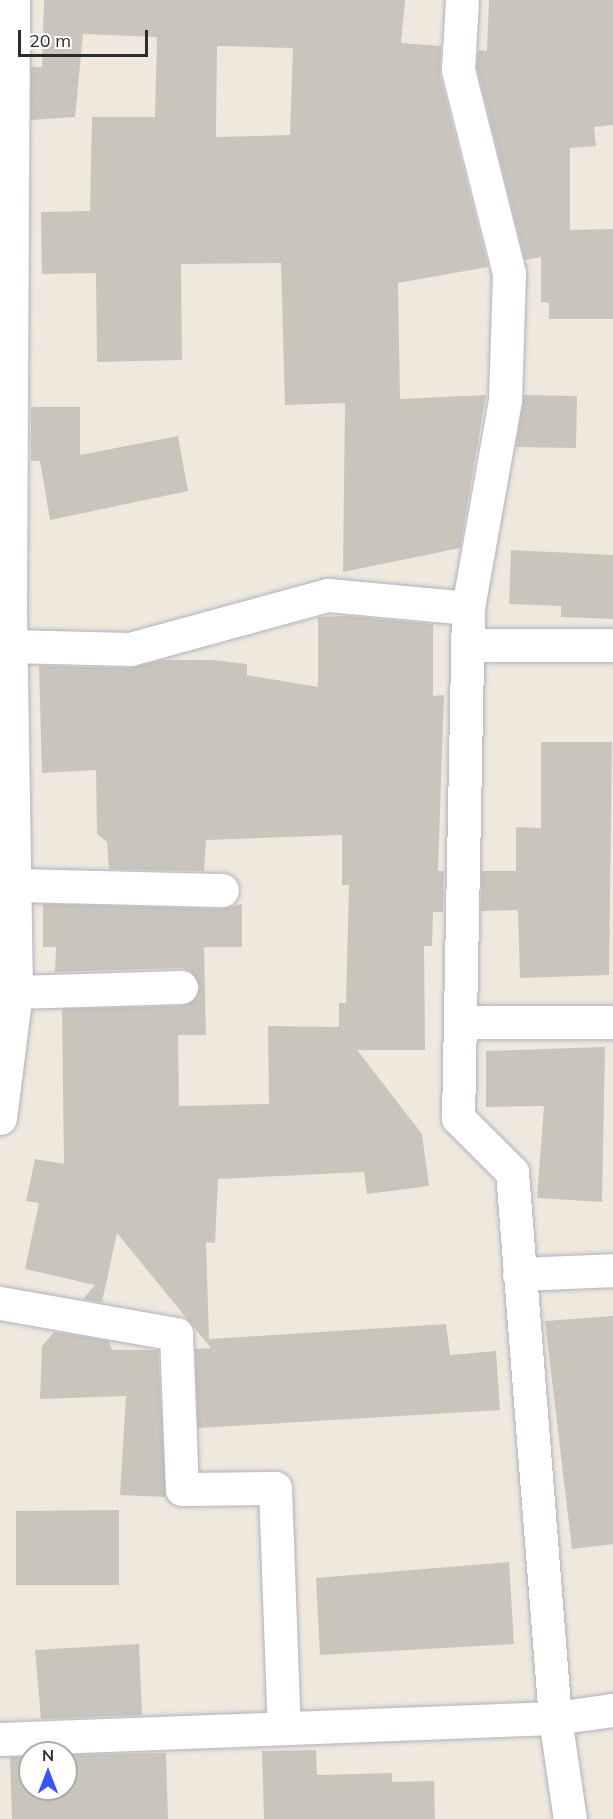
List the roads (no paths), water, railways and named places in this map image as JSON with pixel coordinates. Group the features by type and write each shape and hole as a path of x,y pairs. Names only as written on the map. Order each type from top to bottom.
{"street":[{"path":"0,1112 10,1000 15,885 10,646 5,581 5,143 13,0"},
{"path":"462,0 458,70 509,273 505,399 468,608 458,1118 512,1172 555,1718 570,1819"},
{"path":"10,646 130,649 328,595 468,608"},
{"path":"468,645 613,645"},
{"path":"15,885 222,890"},
{"path":"10,1000 181,987"},
{"path":"460,1022 613,1022"},
{"path":"519,1274 613,1270"},
{"path":"0,1303 176,1334 182,1489 276,1488 284,1728"},
{"path":"0,1738 555,1718 613,1710"}]}
